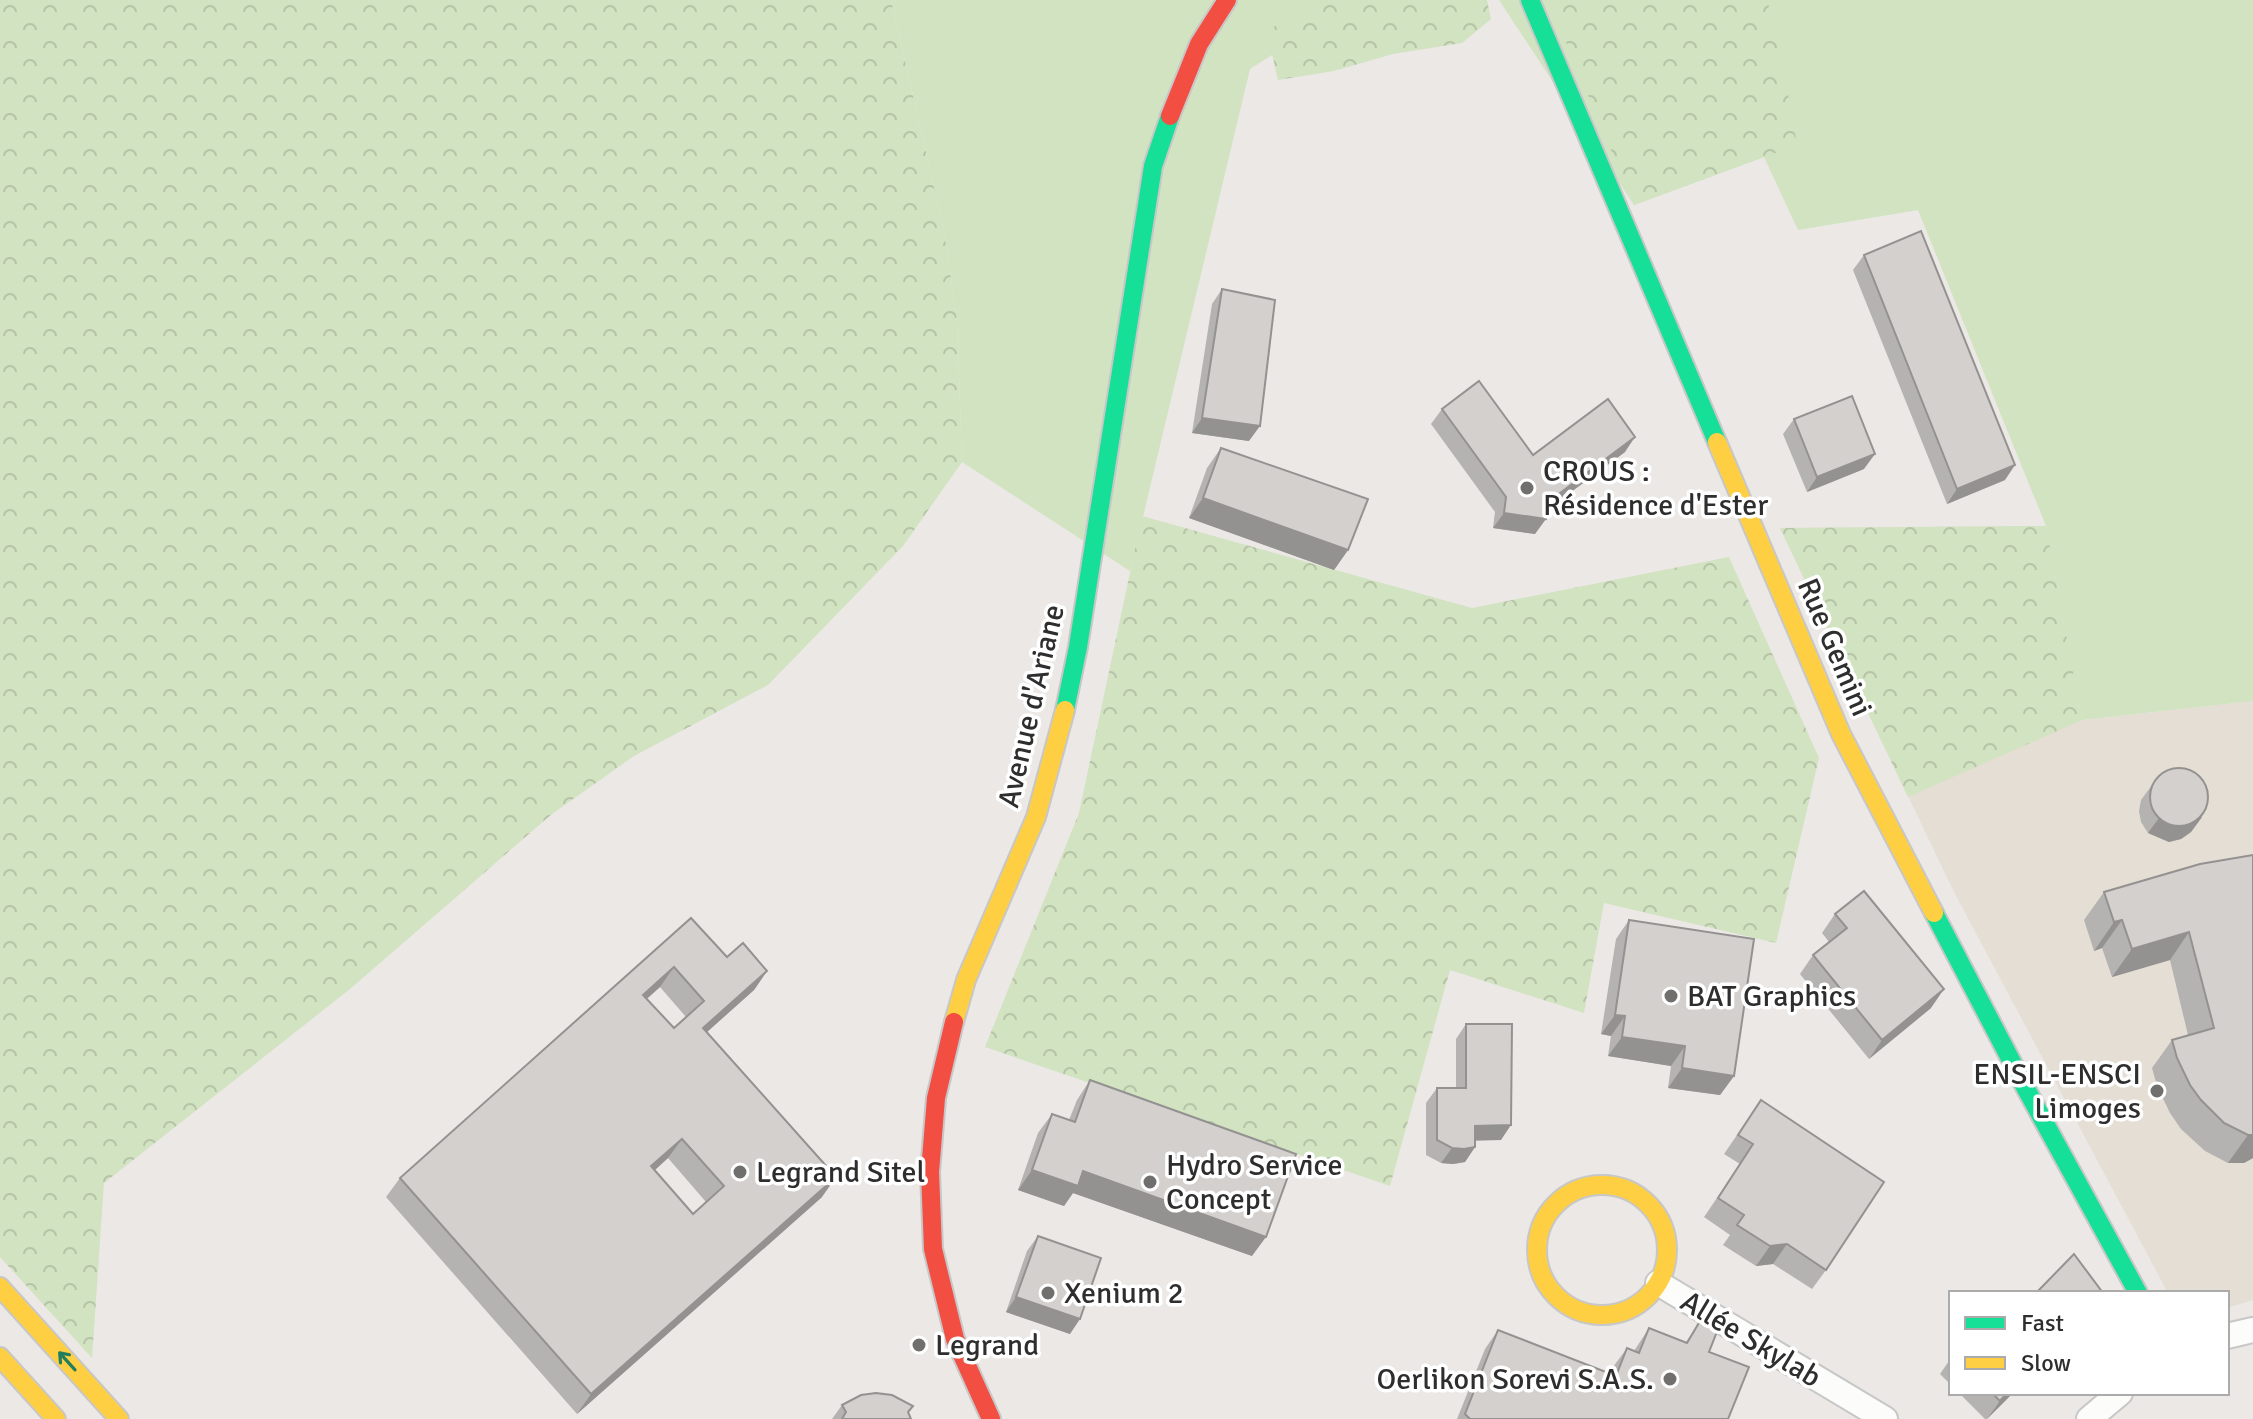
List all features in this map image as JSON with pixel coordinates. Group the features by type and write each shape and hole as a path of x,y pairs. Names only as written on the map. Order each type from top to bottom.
{"street":[{"name":"Avenue d'Ariane","path":"991,1419 955,1339 933,1249 930,1172 936,1098 942,1064 966,980 1036,817 1065,711 1078,647 1153,166 1199,44 1227,0"},
{"name":"Rue Gemini","path":"1530,0 1841,734 2025,1087 2137,1291"},
{"name":"Allée Skylab","path":"1598,1185 1621,1187 1638,1196 1653,1209 1665,1236 1666,1265 1658,1283 1646,1299 1630,1310 1610,1315 1591,1315 1572,1309 1555,1297 1544,1281 1537,1260 1538,1239 1544,1219 1557,1202 1576,1190 1598,1185"},
{"name":"Allée Skylab","path":"1658,1283 1885,1419"},
{"path":"0,1287 119,1419"},
{"path":"2229,1336 2253,1330"},
{"path":"0,1357 56,1419"},
{"path":"2089,1419 2118,1395"}],"shaded area":[{"name":"ENSIL-ENSCI Limoges","path":"2046,526 2083,720 2253,701 2253,1300 2229,1307 2229,1291 2167,1291 1953,890 1780,528"}],"green space":[{"path":"0,0 891,0 944,231 957,320 962,462 903,546 768,685 634,756 552,814 350,989 104,1183 92,1358 0,1257"},
{"path":"891,0 1358,0 1250,69 1130,571 962,462 957,320 944,231"},
{"path":"1317,0 1487,0 1491,19 1462,43 1393,54 1334,71 1278,80 1267,31"},
{"path":"1499,0 2253,0 2253,701 2082,720 2046,526 1918,210 1798,230 1764,157 1634,205"},
{"path":"1552,0 1767,0 1778,36 1797,145 1634,205 1561,30"},
{"path":"1142,516 1472,608 1729,557 1819,758 1776,943 1604,903 1584,1013 1450,970 1390,1186 985,1047 1079,813"},
{"path":"2046,526 2082,720 1908,797 1780,528"}],"building":[{"path":"1921,231 2015,465 1957,489 1864,255"},
{"path":"1222,289 1275,300 1260,426 1202,418"},
{"name":"CROUS : Résidence d'Ester","path":"1479,381 1533,455 1608,399 1635,437 1548,502 1546,519 1504,513 1506,497 1442,409"},
{"path":"1852,396 1875,454 1817,477 1794,419"},
{"path":"1221,448 1368,499 1348,550 1203,498"},
{"path":"2179,768 2200,776 2208,797 2200,818 2179,826 2158,818 2150,797 2158,776"},
{"path":"2253,855 2253,1135 2248,1135 2224,1123 2201,1100 2177,1058 2172,1040 2214,1028 2189,932 2132,949 2122,920 2114,922 2104,892 2200,864"},
{"path":"1864,891 1944,989 1882,1040 1813,955 1847,928 1835,914"},
{"name":"Legrand Sitel","path":"691,918 727,957 743,943 767,971 703,1028 836,1177 591,1394 400,1178","holes":["674,967 704,1001 674,1028 643,995","682,1139 724,1186 693,1214 651,1166"]},
{"name":"BAT Graphics","path":"1629,920 1754,939 1734,1076 1682,1068 1685,1046 1622,1037 1625,1016 1615,1015"},
{"path":"1466,1024 1512,1024 1511,1125 1475,1126 1475,1147 1464,1149 1452,1148 1437,1140 1437,1088 1466,1088"},
{"name":"Hydro Service Concept","path":"1090,1080 1296,1154 1266,1237 1083,1171 1078,1186 1032,1170 1052,1114 1075,1122"},
{"path":"1761,1100 1884,1182 1826,1270 1787,1244 1770,1246 1737,1225 1744,1215 1718,1198 1753,1144 1738,1135"},
{"name":"Xenium 2","path":"1038,1236 1101,1258 1080,1319 1016,1297"},
{"path":"2074,1254 2102,1291 2038,1291"},
{"path":"1700,1321 1718,1329 1709,1352 1749,1367 1728,1419 1470,1419 1465,1414 1498,1330 1616,1376 1627,1348 1639,1353 1649,1328 1687,1343"},
{"path":"861,1395 892,1395 913,1406 908,1412 911,1419 842,1419 846,1412 842,1405"}],"traffic: fast":[{"path":"1530,0 1717,442"},
{"path":"1065,710 1078,647 1153,166 1170,116"},
{"path":"1934,913 2137,1291"}],"traffic: slow":[{"path":"1717,442 1841,734 1934,913"},
{"path":"954,1022 966,980 1036,817 1065,710"},
{"path":"1602,1185 1627,1190 1648,1204 1662,1225 1667,1250 1662,1275 1648,1296 1627,1310 1602,1315 1577,1310 1556,1296 1542,1275 1537,1250 1542,1225 1556,1204 1577,1190 1602,1185"},
{"path":"0,1287 119,1419"},
{"path":"0,1357 56,1419"}],"traffic: jam":[{"path":"1170,116 1199,44 1227,0"},
{"path":"954,1022 936,1098 930,1172 933,1249 955,1339 991,1419"}],"place":[{"name":"CROUS : Résidence d'Ester","path":"1527,488"},
{"name":"BAT Graphics","path":"1671,996"},
{"name":"ENSIL-ENSCI Limoges","path":"2157,1091"},
{"name":"Legrand Sitel","path":"740,1172"},
{"name":"Hydro Service Concept","path":"1150,1182"},
{"name":"Xenium 2","path":"1048,1293"},
{"name":"Legrand","path":"919,1345"},
{"name":"Oerlikon Sorevi S.A.S.","path":"1670,1379"}]}
